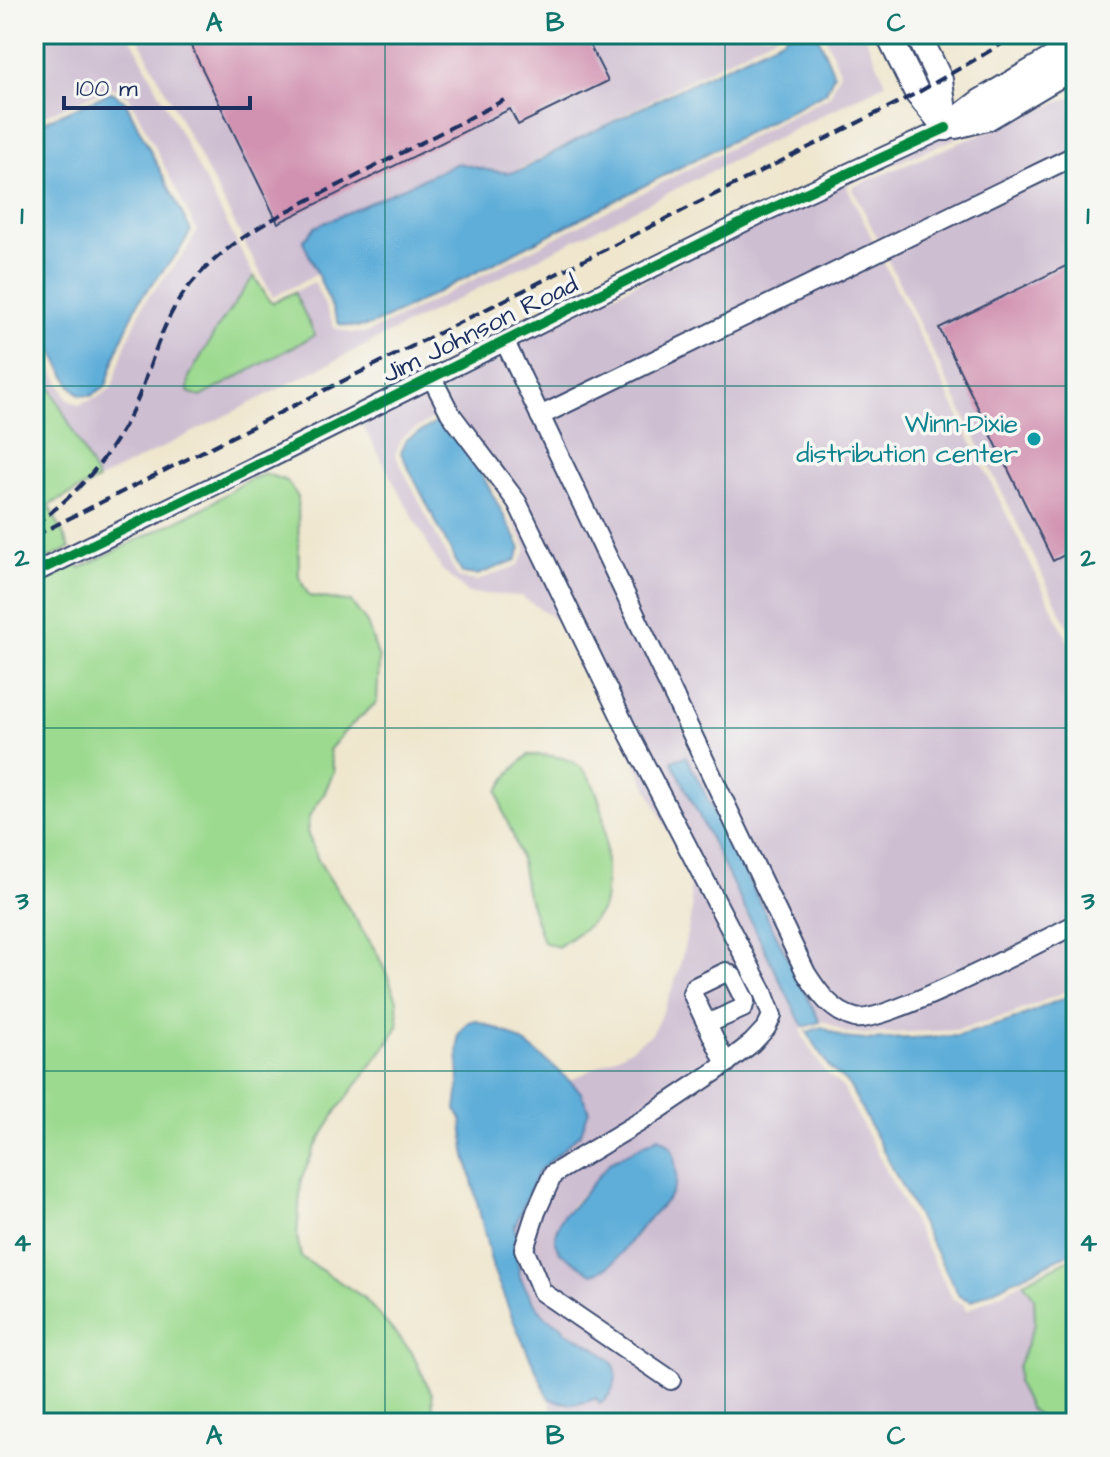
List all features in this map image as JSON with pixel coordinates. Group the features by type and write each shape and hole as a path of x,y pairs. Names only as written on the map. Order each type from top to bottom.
{"main road":[{"path":"888,34 917,93 946,128"},
{"path":"918,34 940,80 946,128"},
{"name":"Jim Johnson Road","path":"946,128 980,102 1076,45"},
{"name":"Jim Johnson Road","path":"946,128 987,118 1076,65"}],"street":[{"name":"Jim Johnson Road","path":"34,573 762,213 946,128"},
{"path":"540,416 1076,155"},
{"path":"505,342 806,973 830,1005 857,1019 880,1015 1076,924"},
{"path":"432,378 450,413 517,502 629,734 763,992 772,1016 752,1043 726,1064 643,1120 553,1174 524,1249 542,1292 671,1380"},
{"path":"707,1024 726,1064"}],"shaded area":[{"path":"34,34 129,34 254,276 218,327 200,396 315,335 294,292 314,282 335,328 350,333 367,333 828,97 840,71 824,34 864,34 886,83 98,480 34,355 34,332 68,400 79,405 99,397 112,387 125,346 145,301 184,254 197,231 129,96 112,87 34,120"},
{"path":"136,34 778,34 273,297"},
{"path":"1076,73 1076,89 850,182 847,187 1076,657 1076,987 1012,1014 956,1030 846,1033 820,1022 686,757 673,762 804,1027 802,1035 824,1071 843,1088 953,1299 963,1304 966,1311 1023,1282 1034,1297 1035,1323 1028,1339 1030,1409 1049,1423 555,1423 549,1398 566,1405 597,1398 600,1404 609,1395 615,1369 589,1343 565,1332 562,1326 546,1317 532,1300 520,1277 514,1228 538,1172 581,1133 589,1110 580,1091 569,1081 624,1053 652,1034 667,1002 679,970 692,910 688,873 598,684 570,633 521,596 468,593 442,570 362,424 765,219","holes":["445,412 462,423 527,549 518,565 477,581 458,578 395,454 403,436","584,1191 662,1206 643,1225 563,1215"]},
{"path":"1076,95 1076,643 852,187"}],"green space":[{"path":"254,276 270,302 294,292 315,335 201,397 188,392 189,377 218,327"},
{"path":"34,355 98,480 49,505 70,548 34,566"},
{"path":"266,474 287,481 298,497 299,577 309,596 351,602 367,623 379,659 377,702 329,750 334,771 309,817 307,832 318,860 377,953 397,1000 398,1026 338,1109 301,1179 297,1237 301,1257 363,1297 411,1351 432,1394 434,1423 34,1423 34,580 76,560 80,568 203,508 250,479"},
{"path":"528,755 559,757 581,768 595,789 603,815 604,903 597,916 558,947 543,942 498,791"},
{"path":"1076,1256 1076,1423 1049,1423 1030,1409 1017,1383 1018,1367 1035,1323 1034,1297 1023,1282"}],"water":[{"path":"786,34 817,34 834,74 826,92 386,318 365,326 339,324 303,241 315,227 458,163 509,173 522,170 580,138 776,42"},
{"path":"112,92 125,101 191,231 140,299 119,345 106,386 91,396 80,395 71,386 34,314 34,126"},
{"path":"448,416 521,548 516,560 477,575 462,573 401,453 406,440"},
{"path":"686,756 820,1022 804,1027 800,1021 672,761"},
{"path":"1076,993 1076,1250 971,1301 959,1296 849,1085 829,1067 807,1032 822,1027 844,1038 865,1040 957,1036 1010,1021"},
{"path":"474,1020 526,1044 580,1091 589,1110 581,1133 538,1172 514,1228 520,1277 532,1300 546,1317 562,1326 565,1332 598,1350 613,1364 616,1375 614,1386 600,1404 596,1398 573,1404 549,1398 493,1269 465,1151 462,1121 456,1109 459,1087 458,1035 467,1023"},
{"path":"659,1137 669,1145 674,1155 674,1188 620,1255 601,1271 592,1274 560,1252 555,1242 563,1215 610,1162"}],"building":[{"path":"211,34 584,34 608,81 518,125 510,109 278,223 190,44"},
{"name":"Winn-Dixie distribution center","path":"1076,261 1076,549 1053,561 939,328"}],"railway":[{"path":"34,536 917,93 1019,34"},
{"path":"34,525 70,496 100,463 135,405 160,337 176,304 219,256 283,213 504,100"}],"cycle path":[{"path":"34,573 762,213 946,128"}],"place":[{"name":"Winn-Dixie distribution center","path":"1034,439"}]}
